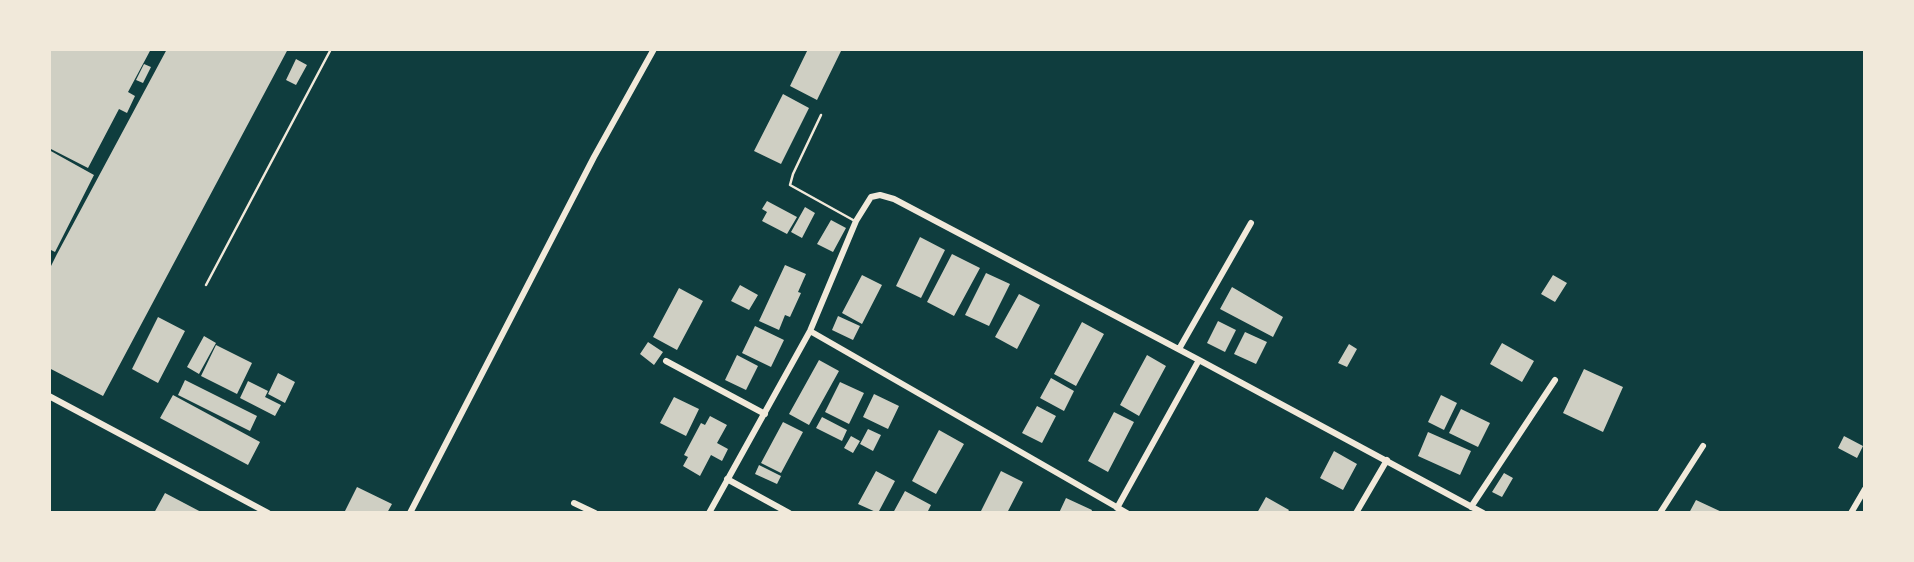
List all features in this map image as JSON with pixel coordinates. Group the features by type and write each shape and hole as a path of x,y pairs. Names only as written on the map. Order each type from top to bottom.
{"street":[{"path":"410,513 594,157 654,49"},
{"path":"709,513 810,331 856,221 870,197 880,195 894,199 1179,349 1483,513"},
{"path":"1179,349 1251,223"},
{"path":"810,331 1127,513"},
{"path":"1117,508 1199,360"},
{"path":"666,361 765,414"},
{"path":"1471,507 1555,380"},
{"path":"49,396 268,513"},
{"path":"1660,513 1703,446"},
{"path":"1356,513 1387,460"},
{"path":"727,479 789,513"},
{"path":"1851,513 1865,489"},
{"path":"574,503 595,513"}],"lane":[{"path":"206,285 331,49"},
{"path":"821,115 790,185 856,221"}],"building":[{"path":"49,49 151,49 128,92 135,96 127,113 119,109 88,168 49,148"},
{"path":"167,49 288,49 103,396 49,368 49,270"},
{"path":"808,49 841,51 817,100 790,86"},
{"path":"296,59 307,65 296,85 286,80"},
{"path":"144,64 151,67 143,83 136,80"},
{"path":"783,94 809,108 781,164 754,151"},
{"path":"49,150 94,175 55,252 49,249"},
{"path":"767,201 797,217 787,234 762,221 767,212 762,209"},
{"path":"805,207 815,213 802,238 791,232"},
{"path":"831,220 846,228 833,252 817,244"},
{"path":"920,237 945,250 921,298 896,286"},
{"path":"952,254 980,268 954,316 927,302"},
{"path":"785,265 806,274 790,317 785,315 779,330 759,321"},
{"path":"986,273 1010,284 989,326 965,315"},
{"path":"862,275 882,285 862,324 842,313"},
{"path":"1553,275 1567,283 1555,302 1541,294"},
{"path":"740,285 758,295 749,310 731,301"},
{"path":"1232,287 1283,317 1273,337 1220,309"},
{"path":"679,288 703,301 677,350 653,337"},
{"path":"1019,294 1040,305 1017,349 995,337"},
{"path":"838,316 860,326 853,340 832,330"},
{"path":"158,317 185,331 158,383 132,369"},
{"path":"1218,321 1236,330 1225,352 1207,343"},
{"path":"1082,322 1104,334 1076,386 1054,374"},
{"path":"755,326 784,340 771,367 742,353"},
{"path":"1245,332 1267,342 1256,364 1234,354"},
{"path":"204,336 216,343 199,374 187,367"},
{"path":"648,342 663,352 654,365 640,354"},
{"path":"1502,343 1534,361 1522,382 1490,364"},
{"path":"1349,344 1357,349 1347,367 1338,363"},
{"path":"216,345 252,363 237,394 201,376"},
{"path":"737,355 758,366 746,390 725,380"},
{"path":"1147,355 1166,366 1139,416 1120,405"},
{"path":"819,360 839,371 809,425 789,414"},
{"path":"1584,369 1623,387 1603,432 1563,413"},
{"path":"278,373 295,382 285,403 268,394"},
{"path":"1051,378 1074,391 1064,411 1040,398"},
{"path":"185,380 257,416 250,431 178,395"},
{"path":"248,381 268,391 265,397 281,405 275,416 240,398"},
{"path":"840,382 864,393 849,424 825,412"},
{"path":"874,394 899,406 888,429 863,417"},
{"path":"173,395 260,442 248,465 160,418"},
{"path":"1441,395 1457,403 1444,430 1428,422"},
{"path":"674,397 699,409 686,436 660,423"},
{"path":"1037,406 1056,416 1042,443 1022,433"},
{"path":"1461,409 1490,423 1478,447 1449,433"},
{"path":"1114,412 1134,422 1108,472 1088,461"},
{"path":"710,416 727,425 717,443 728,449 722,461 711,455 700,476 683,466 688,457 684,455 701,423 705,425"},
{"path":"822,417 847,430 842,441 816,428"},
{"path":"783,422 803,432 781,473 761,463"},
{"path":"868,429 881,435 873,451 860,444"},
{"path":"939,430 964,444 936,494 912,481"},
{"path":"1428,432 1471,451 1460,475 1418,456"},
{"path":"851,436 860,441 853,453 844,448"},
{"path":"1844,436 1863,446 1857,458 1838,448"},
{"path":"1334,451 1357,464 1343,490 1320,478"},
{"path":"759,465 781,476 777,484 755,474"},
{"path":"876,471 895,481 878,513 858,504"},
{"path":"1001,471 1023,482 1007,513 980,513"},
{"path":"1504,473 1513,478 1502,497 1492,492"},
{"path":"357,487 392,504 387,513 344,513"},
{"path":"905,491 931,505 927,513 893,513"},
{"path":"165,493 203,513 154,513"},
{"path":"1266,497 1289,510 1287,513 1257,513"},
{"path":"1066,498 1092,510 1091,513 1059,513"},
{"path":"1696,500 1724,513 1689,513"}]}
